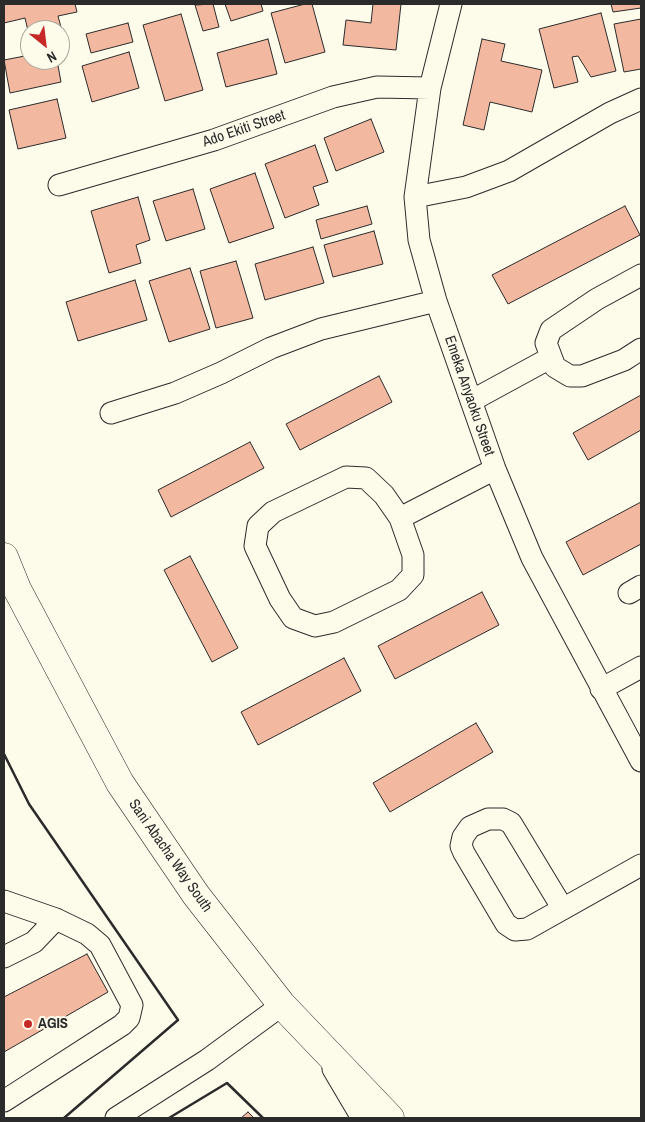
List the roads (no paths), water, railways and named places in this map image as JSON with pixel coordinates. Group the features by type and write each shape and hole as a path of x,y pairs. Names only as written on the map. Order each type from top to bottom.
{"highway":[{"name":"Sani Abacha Way South","path":"5,561 17,589 120,783 196,895 282,1005 390,1118"}],"street":[{"name":"Emeka Anyaoku Street","path":"451,4 430,88 415,197 419,240 436,301 494,470 532,558 641,761"},
{"name":"Ado Ekiti Street","path":"59,185 214,140 333,97 377,87 430,88"},
{"path":"415,197 466,187 508,171 610,113 641,99"},
{"path":"641,275 597,298 552,330 546,343 554,367 562,373 582,376 624,360 641,350"},
{"path":"111,414 175,394 221,374 271,348 320,329 436,301"},
{"path":"471,401 550,358"},
{"path":"400,518 494,470"},
{"path":"346,477 366,478 384,495 400,518 413,555 414,575 399,590 334,622 315,626 293,618 280,599 255,546 258,526 274,512 346,477"},
{"path":"601,689 641,667"},
{"path":"564,909 511,823 504,819 488,818 470,827 463,837 461,846 464,854 506,924 515,930 528,929 564,909 641,865"},
{"path":"4,901 56,919 87,934 100,945 132,1005 132,1012 122,1025 4,1102"},
{"path":"4,957 34,942 56,919"},
{"path":"116,1118 208,1060 282,1005"},
{"path":"317,1043 362,1118"}],"place":[{"name":"AGIS","path":"28,1024"}]}
